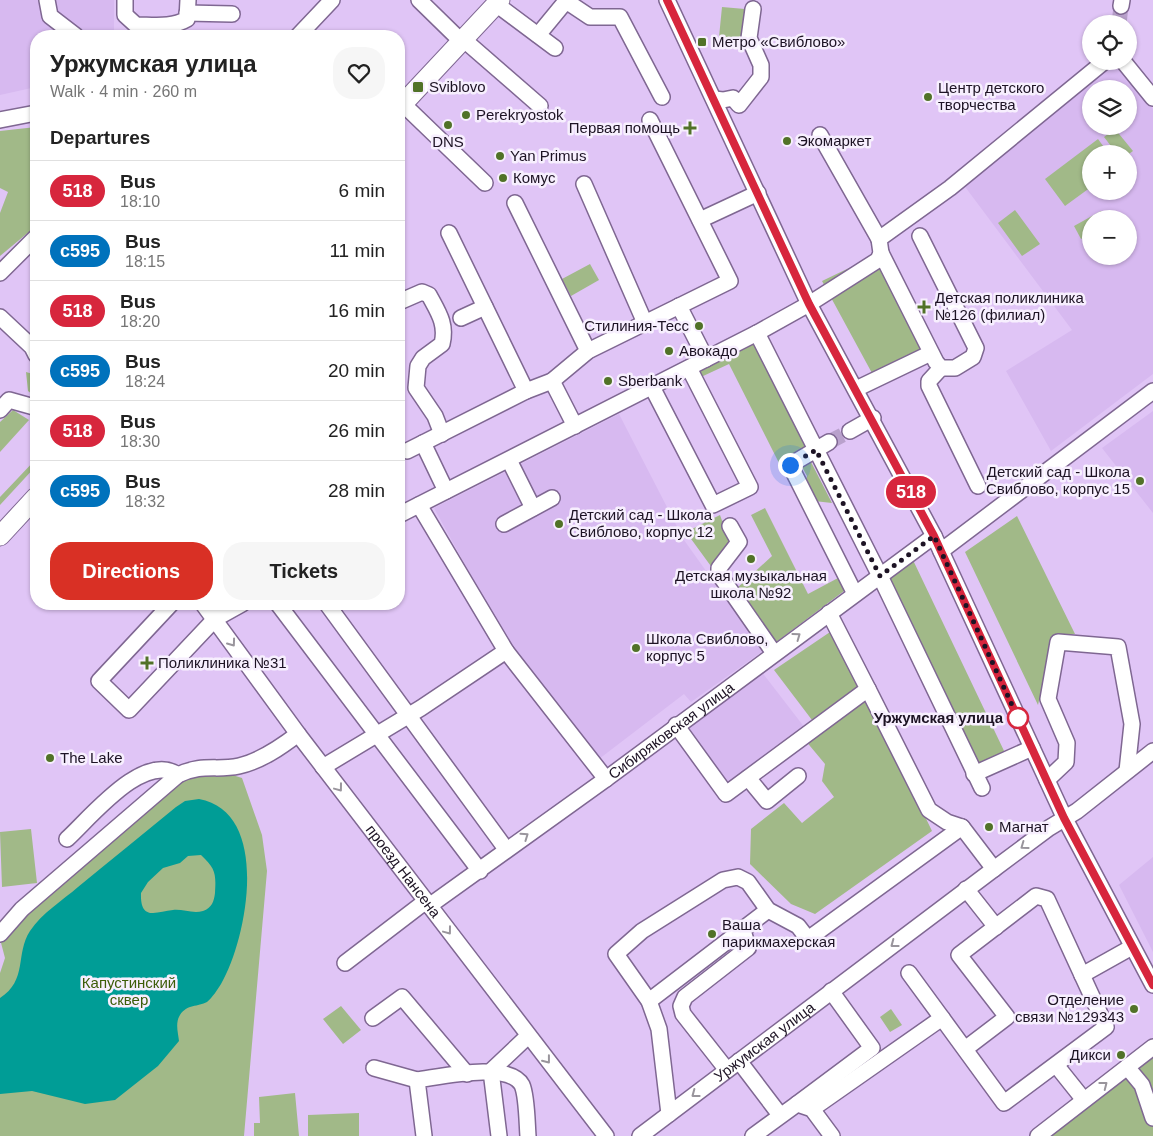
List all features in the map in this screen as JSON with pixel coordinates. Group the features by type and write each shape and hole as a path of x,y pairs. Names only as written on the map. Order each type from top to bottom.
{"main road":[{"path":"405,102 498,2"},
{"path":"0,536 30,504"}],"street":[{"path":"47,0 50,16 68,30"},
{"path":"125,0 125,15 136,25 171,30"},
{"path":"304,30 332,0"},
{"path":"419,0 462,40 540,106"},
{"path":"667,0 809,304 873,418 942,550 1064,818 1132,946 1151,976"},
{"path":"538,36 566,1 590,17 620,17 662,97"},
{"path":"498,2 555,48"},
{"path":"179,30 187,19 187,6 232,14"},
{"path":"714,99 733,98 739,105 761,76 761,64 749,38 753,9"},
{"path":"405,512 757,333 809,304 878,260 880,246 1094,70"},
{"path":"1130,70 1153,98"},
{"path":"405,110 485,183"},
{"path":"0,120 30,114"},
{"path":"407,451 526,391 552,381 588,351 730,282 650,120"},
{"path":"820,135 880,246 931,353 941,368"},
{"path":"584,184 645,323"},
{"path":"700,220 758,193"},
{"path":"515,203 588,351"},
{"path":"448,233 526,391"},
{"path":"920,236 976,348 973,357 955,368 941,368 930,381 929,386 978,486"},
{"path":"0,273 30,244"},
{"path":"405,299 422,292 429,294 444,323 445,333 442,344 423,358 418,366 416,388 435,416 442,434"},
{"path":"679,306 706,359"},
{"path":"461,318 485,307"},
{"path":"0,317 30,344"},
{"path":"757,333 823,446 880,576 982,788"},
{"path":"856,389 931,353"},
{"path":"652,387 713,506 750,487 689,368"},
{"path":"552,381 575,426"},
{"path":"942,550 1153,391"},
{"path":"3,400 30,406"},
{"path":"850,431 873,418"},
{"path":"423,443 446,491"},
{"path":"823,446 790,465 855,594"},
{"path":"509,460 533,508"},
{"path":"504,524 552,498"},
{"path":"419,505 506,651 606,780"},
{"path":"730,526 739,542 719,568 719,574 774,653"},
{"name":"Сибиряковская улица","path":"346,963 428,904 480,871 506,849 606,780 676,725 934,536"},
{"path":"165,610 98,681 129,710 215,619 231,610"},
{"name":"проезд Нансена","path":"208,610 298,734 606,1136"},
{"path":"283,610 378,733 480,871"},
{"path":"331,610 506,849"},
{"path":"829,613 929,810 947,822 962,827 994,869"},
{"path":"1047,780 1066,762 1067,743 1048,699 1058,642 1118,647 1132,724 1127,771"},
{"path":"323,767 407,716 506,651"},
{"path":"676,725 726,794 868,689"},
{"path":"0,934 22,909 178,775 190,769 204,766 239,766 279,748 298,734"},
{"path":"974,774 1032,748"},
{"name":"Уржумская улица","path":"640,1136 1153,751"},
{"path":"67,839 130,781 144,773 158,769 170,770 178,775"},
{"path":"748,778 767,800 798,776"},
{"path":"669,1114 659,1029 649,1001 616,954 642,931 723,880 738,877 748,882 768,910 798,926 808,939 962,827"},
{"path":"966,890 996,927"},
{"path":"909,973 1004,1103 1106,1027 1047,899 1036,896 960,955 1007,1017 965,1049"},
{"path":"649,1001 768,910"},
{"path":"727,1070 683,1014 681,1006 685,997 748,948 744,930"},
{"path":"1082,975 1132,946"},
{"path":"753,1136 872,1048 832,991"},
{"path":"373,1018 402,997 467,1074"},
{"path":"812,1109 942,1018"},
{"path":"491,1071 528,1036"},
{"path":"1038,1136 1153,1047"},
{"path":"739,1061 780,1115"},
{"path":"1056,1065 1084,1100"},
{"path":"1127,1067 1142,1085 1153,1118"},
{"path":"374,1068 417,1080 491,1071 514,1076 522,1086 528,1136"},
{"path":"491,1071 499,1136"},
{"path":"417,1080 424,1136"},
{"path":"797,1104 812,1109 832,1136"}],"shaded area":[{"path":"0,0 114,0 114,30 30,30 30,88 0,95"},
{"path":"1107,70 1122,70 1130,80 1095,80"},
{"path":"1137,89 1153,109 1153,374 1051,451 1006,371 1072,330 963,184 1082,90 1082,135 1137,135"},
{"name":"Детский сад - Школа Свиблово, корпус 15","path":"1153,411 1153,513 1102,448"},
{"path":"619,414 684,540 763,651 691,702 684,694 599,759 509,645 434,508"},
{"path":"761,671 805,728 730,786 686,729"},
{"path":"199,799 222,809 237,827 245,852 247,880 245,910 231,964 220,986 207,1002 189,1007 183,1011 177,1028 179,1041 158,1066 115,1100 85,1104 32,1091 0,1094 0,998 9,991 18,975 23,949 30,931 40,918 53,907 185,801","holes":["201,855 214,872 215,881 214,899 209,908 199,912 173,910 155,913 150,913 143,908 141,893 148,882 163,868 180,863 188,856"]},
{"path":"1153,857 1153,952 1119,885"}],"green space":[{"path":"722,7 745,9 743,41 719,37"},
{"path":"30,128 30,231 0,256 0,213 8,192 0,188 0,131"},
{"path":"1107,135 1120,135 1128,145 1110,145 1104,137"},
{"path":"1098,139 1102,145 1090,145"},
{"path":"1082,151 1082,194 1065,206 1045,179"},
{"path":"1015,210 1040,244 1022,256 998,223"},
{"path":"1082,222 1081,239 1074,226"},
{"path":"874,256 925,352 873,375 822,281"},
{"path":"590,264 599,280 571,296 562,279"},
{"path":"756,340 810,447 779,463 729,364 701,377 697,368"},
{"path":"26,372 30,373 30,392 28,391"},
{"path":"13,410 29,420 0,452 0,422"},
{"path":"811,462 832,503 814,501 805,483 807,476 802,467"},
{"path":"30,465 30,472 0,505 0,497"},
{"path":"765,508 808,594 838,578 844,591 775,643 736,589 772,556 751,515"},
{"path":"720,515 730,543 713,569 686,532"},
{"path":"1017,516 1075,634 1054,635 1038,705 965,552"},
{"path":"912,558 1006,755 977,770 884,578"},
{"path":"833,630 864,688 815,724 774,670"},
{"path":"867,696 932,831 815,914 791,904 750,864 751,829 784,803 802,823 834,797 822,781 825,764 805,740"},
{"name":"Капустинский сквер","path":"223,772 242,778 262,835 267,871 244,1136 0,1136 0,973 5,958 0,939 14,921 180,778"},
{"path":"31,829 37,883 2,887 0,832"},
{"path":"341,1006 361,1030 343,1044 323,1019"},
{"path":"891,1009 902,1025 890,1032 880,1017"},
{"path":"1153,1054 1153,1136 1046,1136"},
{"path":"295,1093 299,1136 254,1136 254,1123 260,1123 259,1097"},
{"path":"359,1113 359,1136 308,1136 308,1115"}],"tunnel":[{"path":"1120,15 1121,6"},
{"path":"829,442 850,431"}],"bus line":[{"name":"518","path":"667,0 809,304 873,418 934,536 1064,818 1153,985"}],"place":[{"name":"Метро «Свиблово»","path":"702,42"},
{"name":"Sviblovo","path":"418,87"},
{"name":"Центр детского творчества","path":"928,97"},
{"name":"Perekryostok","path":"466,115"},
{"name":"DNS","path":"448,125"},
{"name":"Первая помощь","path":"690,128"},
{"name":"Экомаркет","path":"787,141"},
{"name":"Yan Primus","path":"500,156"},
{"name":"Комус","path":"503,178"},
{"name":"Детская поликлиника №126 (филиал)","path":"924,307"},
{"name":"Стилиния-Тесс","path":"699,326"},
{"name":"Авокадо","path":"669,351"},
{"name":"Sberbank","path":"608,381"},
{"name":"Детский сад - Школа Свиблово, корпус 15","path":"1140,481"},
{"name":"Детский сад - Школа Свиблово, корпус 12","path":"559,524"},
{"name":"Детская музыкальная школа №92","path":"751,559"},
{"name":"Школа Свиблово, корпус 5","path":"636,648"},
{"name":"Поликлиника №31","path":"147,663"},
{"name":"Уржумская улица","path":"1018,718"},
{"name":"The Lake","path":"50,758"},
{"name":"Магнат","path":"989,827"},
{"name":"Ваша парикмахерская","path":"712,934"},
{"name":"Отделение связи №129343","path":"1134,1009"},
{"name":"Дикси","path":"1121,1055"}],"route":[{"path":"790,465 816,450 880,576 934,536 1018,718"}]}
